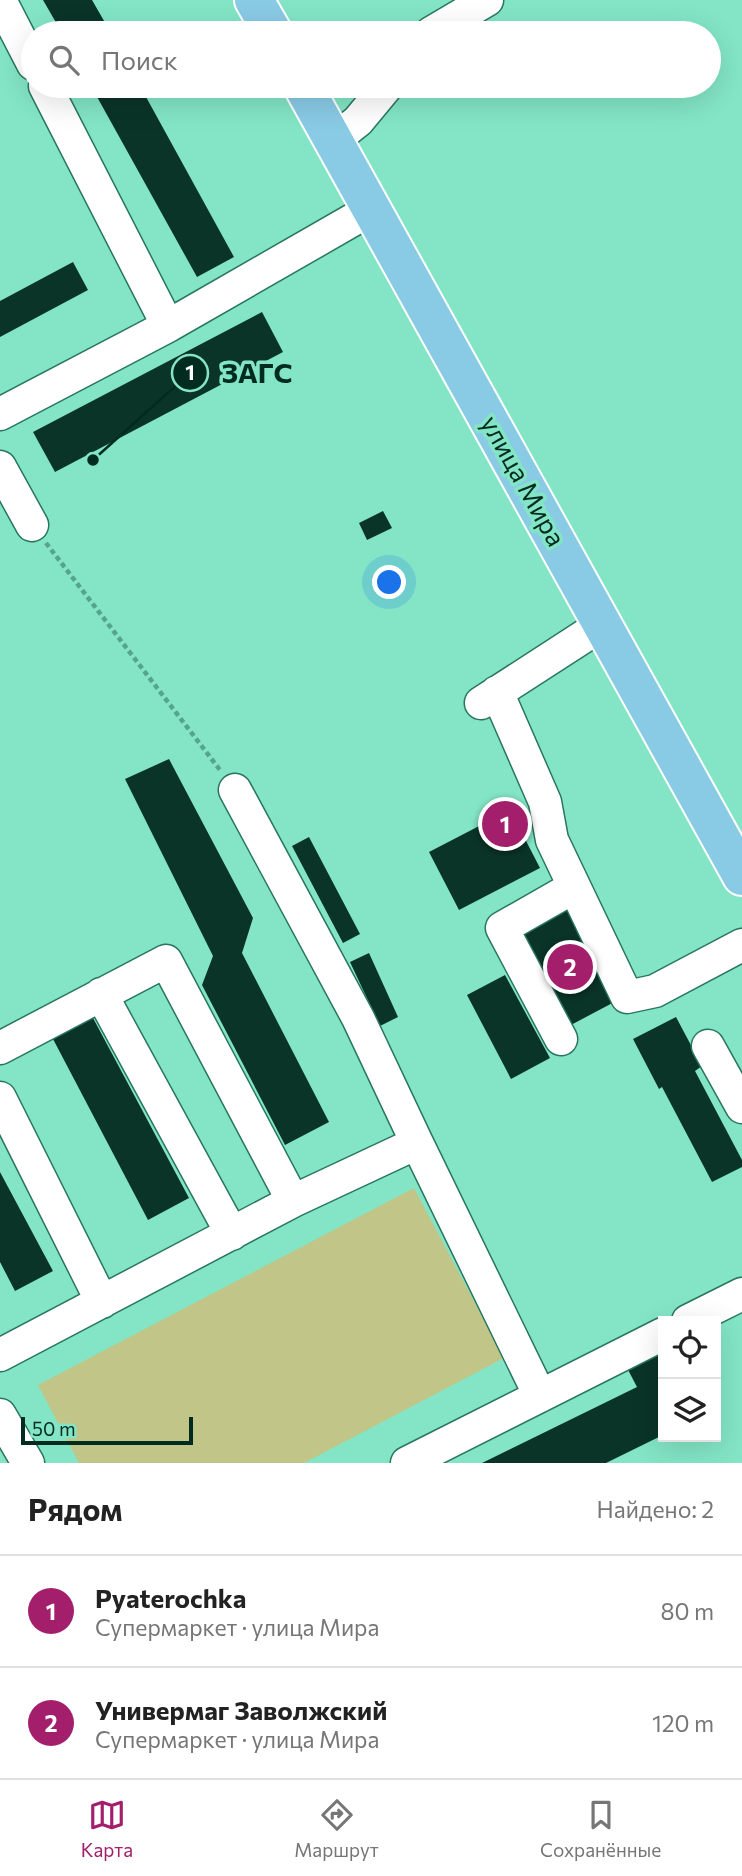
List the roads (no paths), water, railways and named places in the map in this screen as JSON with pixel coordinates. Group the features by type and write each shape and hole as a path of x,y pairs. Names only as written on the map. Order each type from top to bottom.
{"main road":[{"path":"254,0 266,21"},
{"name":"улица Мира","path":"310,98 742,876"}],"street":[{"path":"0,0 21,41"},
{"path":"451,21 487,0"},
{"path":"50,98 168,326"},
{"path":"334,140 358,121 377,98"},
{"path":"0,414 168,326 370,209"},
{"path":"0,467 33,526"},
{"path":"603,624 489,697 545,802 552,840 627,997 655,991 742,946"},
{"path":"235,790 358,1018 540,1396"},
{"path":"561,1039 502,928 574,887"},
{"path":"0,1048 166,961 293,1201"},
{"path":"101,994 232,1234"},
{"path":"708,1046 742,1107"},
{"path":"0,1098 102,1301"},
{"path":"0,1355 293,1201 417,1143"},
{"path":"698,1316 742,1295"},
{"path":"407,1463 658,1337"},
{"path":"0,1415 28,1463"}],"place":[{"name":"ЗАГС","path":"93,460"},
{"name":"Pyaterochka","path":"505,824"},
{"name":"Универмаг Заволжский","path":"570,967"}]}
